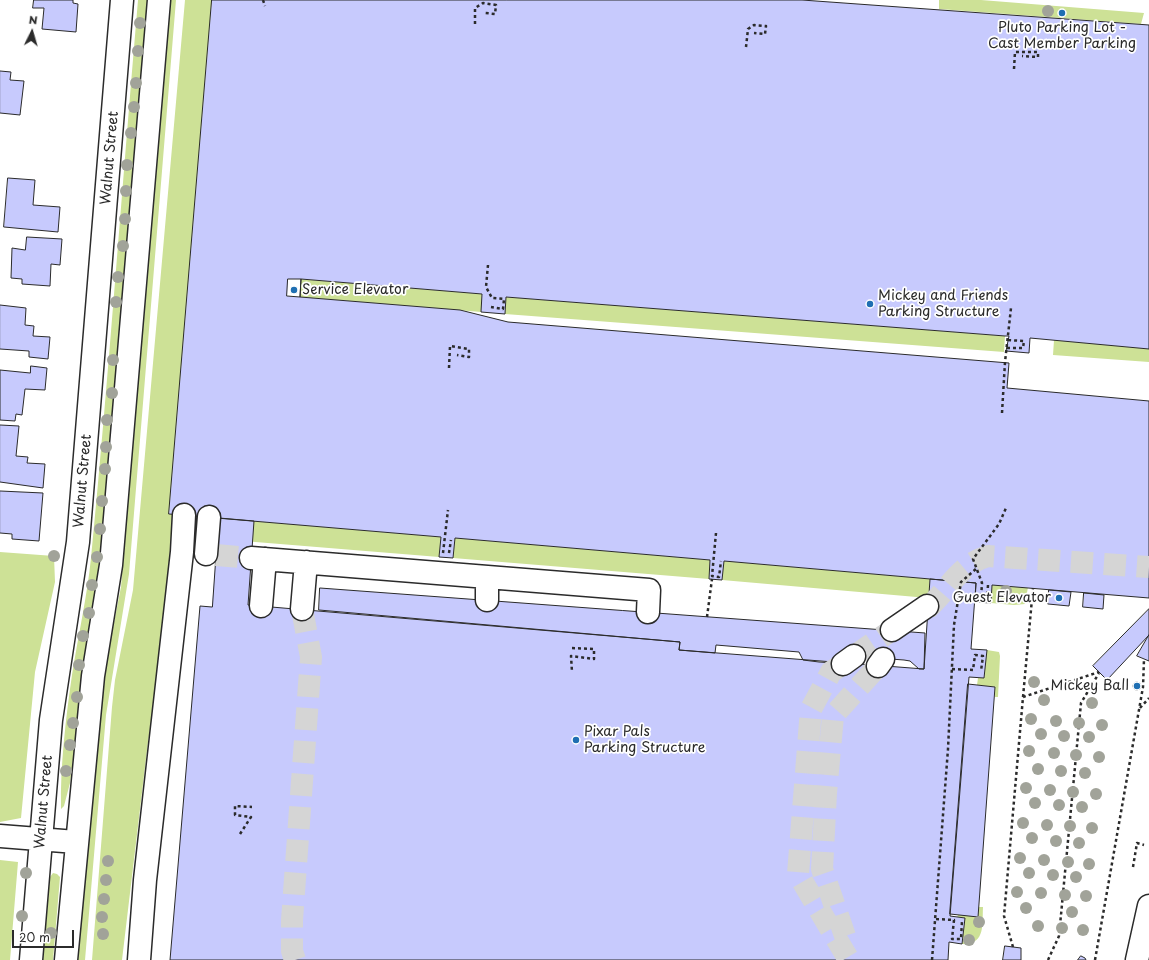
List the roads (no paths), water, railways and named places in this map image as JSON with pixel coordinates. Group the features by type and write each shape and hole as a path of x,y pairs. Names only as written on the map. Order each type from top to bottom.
{"street":[{"name":"Walnut Street","path":"31,960 51,720 78,542 122,0"},
{"path":"66,960 76,842 93,676 110,565 159,0"},
{"path":"139,960 145,880 182,552 184,515"},
{"path":"182,552 211,555 208,518"},
{"path":"261,606 258,558 649,590 648,612"},
{"path":"306,562 308,600"},
{"path":"486,600 487,577"},
{"path":"900,631 927,608"},
{"path":"0,836 76,842"},
{"path":"1137,960 1149,906"}],"tunnel":[{"path":"216,555 251,558"},
{"path":"927,609 969,565 988,556 1149,567"},
{"path":"295,960 292,951 292,920 311,657 302,609"},
{"path":"854,656 892,630"},
{"path":"843,664 831,672 811,709 798,874 849,960"},
{"path":"845,936 822,869 826,793 833,716 878,666"}],"place":[{"name":"Pluto Parking Lot - Cast Member Parking","path":"1062,13"},
{"name":"Service Elevator","path":"294,290"},
{"name":"Mickey and Friends Parking Structure","path":"870,304"},
{"name":"Guest Elevator","path":"1059,598"},
{"name":"Mickey Ball","path":"1137,686"},
{"name":"Pixar Pals Parking Structure","path":"576,740"}]}
